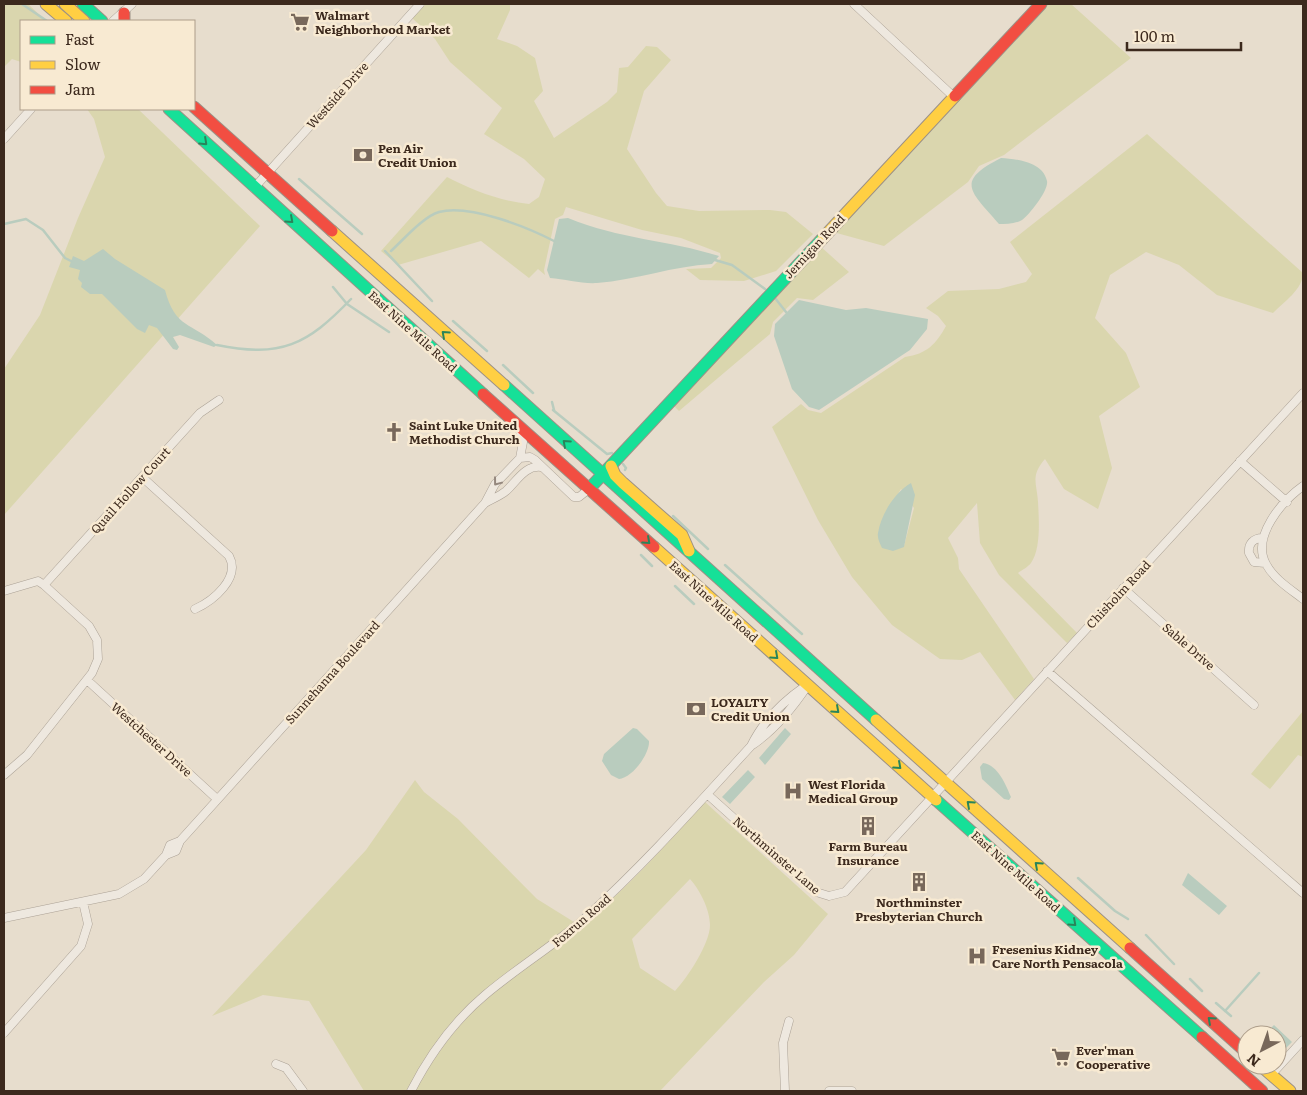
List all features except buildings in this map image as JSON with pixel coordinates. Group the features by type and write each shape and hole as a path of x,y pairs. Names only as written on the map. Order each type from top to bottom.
{"main road":[{"path":"46,4 65,20"},
{"path":"55,4 73,20"},
{"path":"65,4 83,20"},
{"path":"83,4 101,20"},
{"name":"Jernigan Road","path":"589,489 1040,4"},
{"name":"East Nine Mile Road","path":"195,108 602,476 1237,1044"},
{"name":"East Nine Mile Road","path":"170,110 254,188 589,489 1262,1091"},
{"path":"189,110 225,143 250,158"},
{"path":"460,373 478,381 578,471 592,478 602,476"},
{"path":"611,466 615,475 623,483 682,535 691,555"},
{"path":"704,567 798,658 804,668 808,685 826,686 835,691 908,756 923,762"},
{"path":"1271,1075 1290,1091"}],"street":[{"path":"854,4 954,97"},
{"name":"Westside Drive","path":"254,188 417,5"},
{"path":"115,20 127,13"},
{"path":"4,139 31,110"},
{"name":"Chisholm Road","path":"933,797 1303,393"},
{"name":"Quail Hollow Court","path":"44,585 200,413 219,400"},
{"path":"517,424 522,442 520,458 530,457 574,496 579,497 589,489"},
{"name":"Sunnehanna Boulevard","path":"4,918 119,894 130,890 144,879 166,855 176,852 180,841 485,503 494,484 520,458"},
{"path":"1240,461 1287,502"},
{"name":"Sunnehanna Boulevard","path":"485,503 505,491 527,469 534,466 541,467"},
{"path":"142,476 229,556 232,561 233,568 230,579 212,599 195,609"},
{"path":"1303,486 1287,502 1263,538 1265,563 1276,577 1303,599"},
{"path":"1263,538 1254,540 1250,544 1248,553 1254,562 1265,563"},
{"path":"4,591 38,581 89,626 95,634 99,650 98,659 87,680 27,755 4,775"},
{"name":"Sable Drive","path":"1123,588 1254,705"},
{"path":"1047,672 1303,894"},
{"name":"Westchester Drive","path":"87,680 217,799"},
{"name":"Foxrun Road","path":"411,1091 438,1047 464,1015 484,996 589,914 641,865 751,746 761,726 786,699 808,685"},
{"name":"Northminster Lane","path":"707,794 816,892 829,896 845,892 933,797"},
{"path":"4,1033 81,946 88,924 83,902"},
{"path":"785,1091 783,1043 789,1021"},
{"path":"1287,1058 1303,1040"},
{"path":"276,1064 286,1068 303,1091"},
{"path":"829,1091 852,1091"}],"shaded area":[{"path":"4,4 28,4 45,20 20,20 20,62 12,59 4,67"},
{"path":"426,4 510,4 510,10 497,39 517,46 535,58 543,91 534,101 554,138 607,102 617,92 619,68 628,67 646,46 657,47 671,60 644,91 627,149 656,193 667,206 699,211 770,210 786,212 813,234 776,271 744,281 700,280 686,269 711,268 721,258 720,253 681,238 642,230 566,207 563,215 555,219 544,270 545,275 538,269 529,278 481,241 398,265 381,251 447,177 486,194 529,204 539,197 545,179 524,159 484,134 502,108 450,62 435,39 412,18"},
{"path":"1046,4 1071,4 1131,58 1004,155 979,166 968,182 884,246 833,232"},
{"path":"88,110 139,110 260,226 4,515 4,369 40,315 78,218 105,157 94,119"},
{"path":"1147,134 1303,273 1296,290 1273,313 1217,295 1179,265 1146,252 1110,275 1095,318 1126,353 1140,387 1099,416 1112,468 1098,509 1064,489 1045,459 1040,465 1036,475 1038,542 1031,563 1018,573 1077,633 1067,643 999,575 980,543 977,503 948,538 958,558 959,569 1034,679 1015,700 980,652 962,660 940,659 892,625 852,577 818,520 772,427 801,404 808,410 821,413 905,357 925,351 934,343 946,326 938,316 926,308 948,291 999,289 1026,282 1032,274 1010,242","holes":["901,489 914,508 904,546 883,519"]},
{"path":"1001,158 1014,159 1035,166 1045,175 1047,181 1045,190 1034,208 1022,220 1013,223 999,224 975,195 972,188 972,181 977,174 986,166"},
{"path":"568,218 606,231 681,246 719,256 712,264 683,267 612,281 591,283 550,278 547,270 559,219"},
{"path":"820,246 849,272 813,300 797,298 773,322 770,334 679,411 672,404"},
{"path":"103,249 115,259 165,290 169,303 179,318 217,345 214,347 180,335 173,337 179,347 177,350 173,349 157,328 149,325 145,333 137,329 102,294 90,294 81,287 82,283 78,279 80,270 69,267 73,256 84,261"},
{"path":"799,300 846,310 866,308 928,319 927,329 910,350 819,410 809,407 792,389 774,336 775,324"},
{"path":"911,483 915,495 904,547 893,551 882,548 878,535 882,518 894,498"},
{"path":"1303,711 1303,757 1298,755 1270,789 1251,774"},
{"path":"633,728 637,729 649,741 649,746 634,770 624,778 619,779 611,775 602,761 604,754"},
{"path":"785,728 791,734 765,765 759,758"},
{"path":"983,763 993,767 1001,776 1011,797 1009,800 1004,799 982,779 980,767"},
{"path":"748,770 755,777 730,804 722,797"},
{"path":"415,780 424,792 458,819 537,899 574,922 435,1045 406,1091 364,1091 309,1001 263,995 212,1016 366,850"},
{"path":"705,802 828,914 794,955 764,982 660,1091 415,1091 447,1042 476,1008 600,910 647,865","holes":["690,879 704,900 710,919 709,933 697,960 675,991 640,968 632,939"]},
{"path":"1188,873 1227,906 1219,915 1182,885"},
{"path":"1287,1037 1292,1042 1287,1047"}],"waterway":[{"path":"22,4 46,20"},
{"path":"299,179 362,234"},
{"path":"391,251 427,218 439,212 452,210 498,218 529,229 554,241"},
{"path":"4,224 26,219 43,230 65,258 71,261"},
{"path":"385,251 432,301"},
{"path":"715,260 732,265 765,289"},
{"path":"333,287 347,304 389,332"},
{"path":"775,298 786,312"},
{"path":"217,345 259,350 292,344 320,327 351,299"},
{"path":"453,321 487,351"},
{"path":"503,365 533,393"},
{"path":"552,402 554,410"},
{"path":"553,410 607,454 612,453"},
{"path":"623,464 626,468 625,470"},
{"path":"673,516 708,549"},
{"path":"641,555 652,566"},
{"path":"725,565 802,634"},
{"path":"675,586 694,604"},
{"path":"1078,878 1115,911 1128,919"},
{"path":"1146,935 1174,964"},
{"path":"1225,1011 1259,973"},
{"path":"1190,979 1202,991"},
{"path":"1216,1003 1231,1016"}],"traffic: fast":[{"path":"83,4 101,20"},
{"path":"170,110 483,394"},
{"path":"589,489 823,238"},
{"path":"504,385 876,720"},
{"path":"936,800 1202,1037"}],"traffic: slow":[{"path":"46,4 65,20"},
{"path":"65,4 83,20"},
{"path":"823,238 955,96"},
{"path":"332,231 504,385"},
{"path":"611,466 615,475 623,483 682,535 689,551"},
{"path":"654,547 936,800"},
{"path":"876,720 1130,948"},
{"path":"1272,1075 1290,1091"}],"traffic: jam":[{"path":"955,96 1041,4"},
{"path":"124,13 124,20"},
{"path":"195,108 332,231"},
{"path":"483,394 654,547"},
{"path":"1130,948 1237,1044"},
{"path":"1202,1037 1262,1091"}],"place":[{"name":"Walmart Neighborhood Market","path":"300,22"},
{"name":"Pen Air Credit Union","path":"363,155"},
{"name":"Saint Luke United Methodist Church","path":"394,432"},
{"name":"LOYALTY Credit Union","path":"696,709"},
{"name":"West Florida Medical Group","path":"793,791"},
{"name":"Farm Bureau Insurance","path":"868,826"},
{"name":"Northminster Presbyterian Church","path":"919,882"},
{"name":"Fresenius Kidney Care North Pensacola","path":"977,956"},
{"name":"Ever'man Cooperative","path":"1061,1057"}]}
